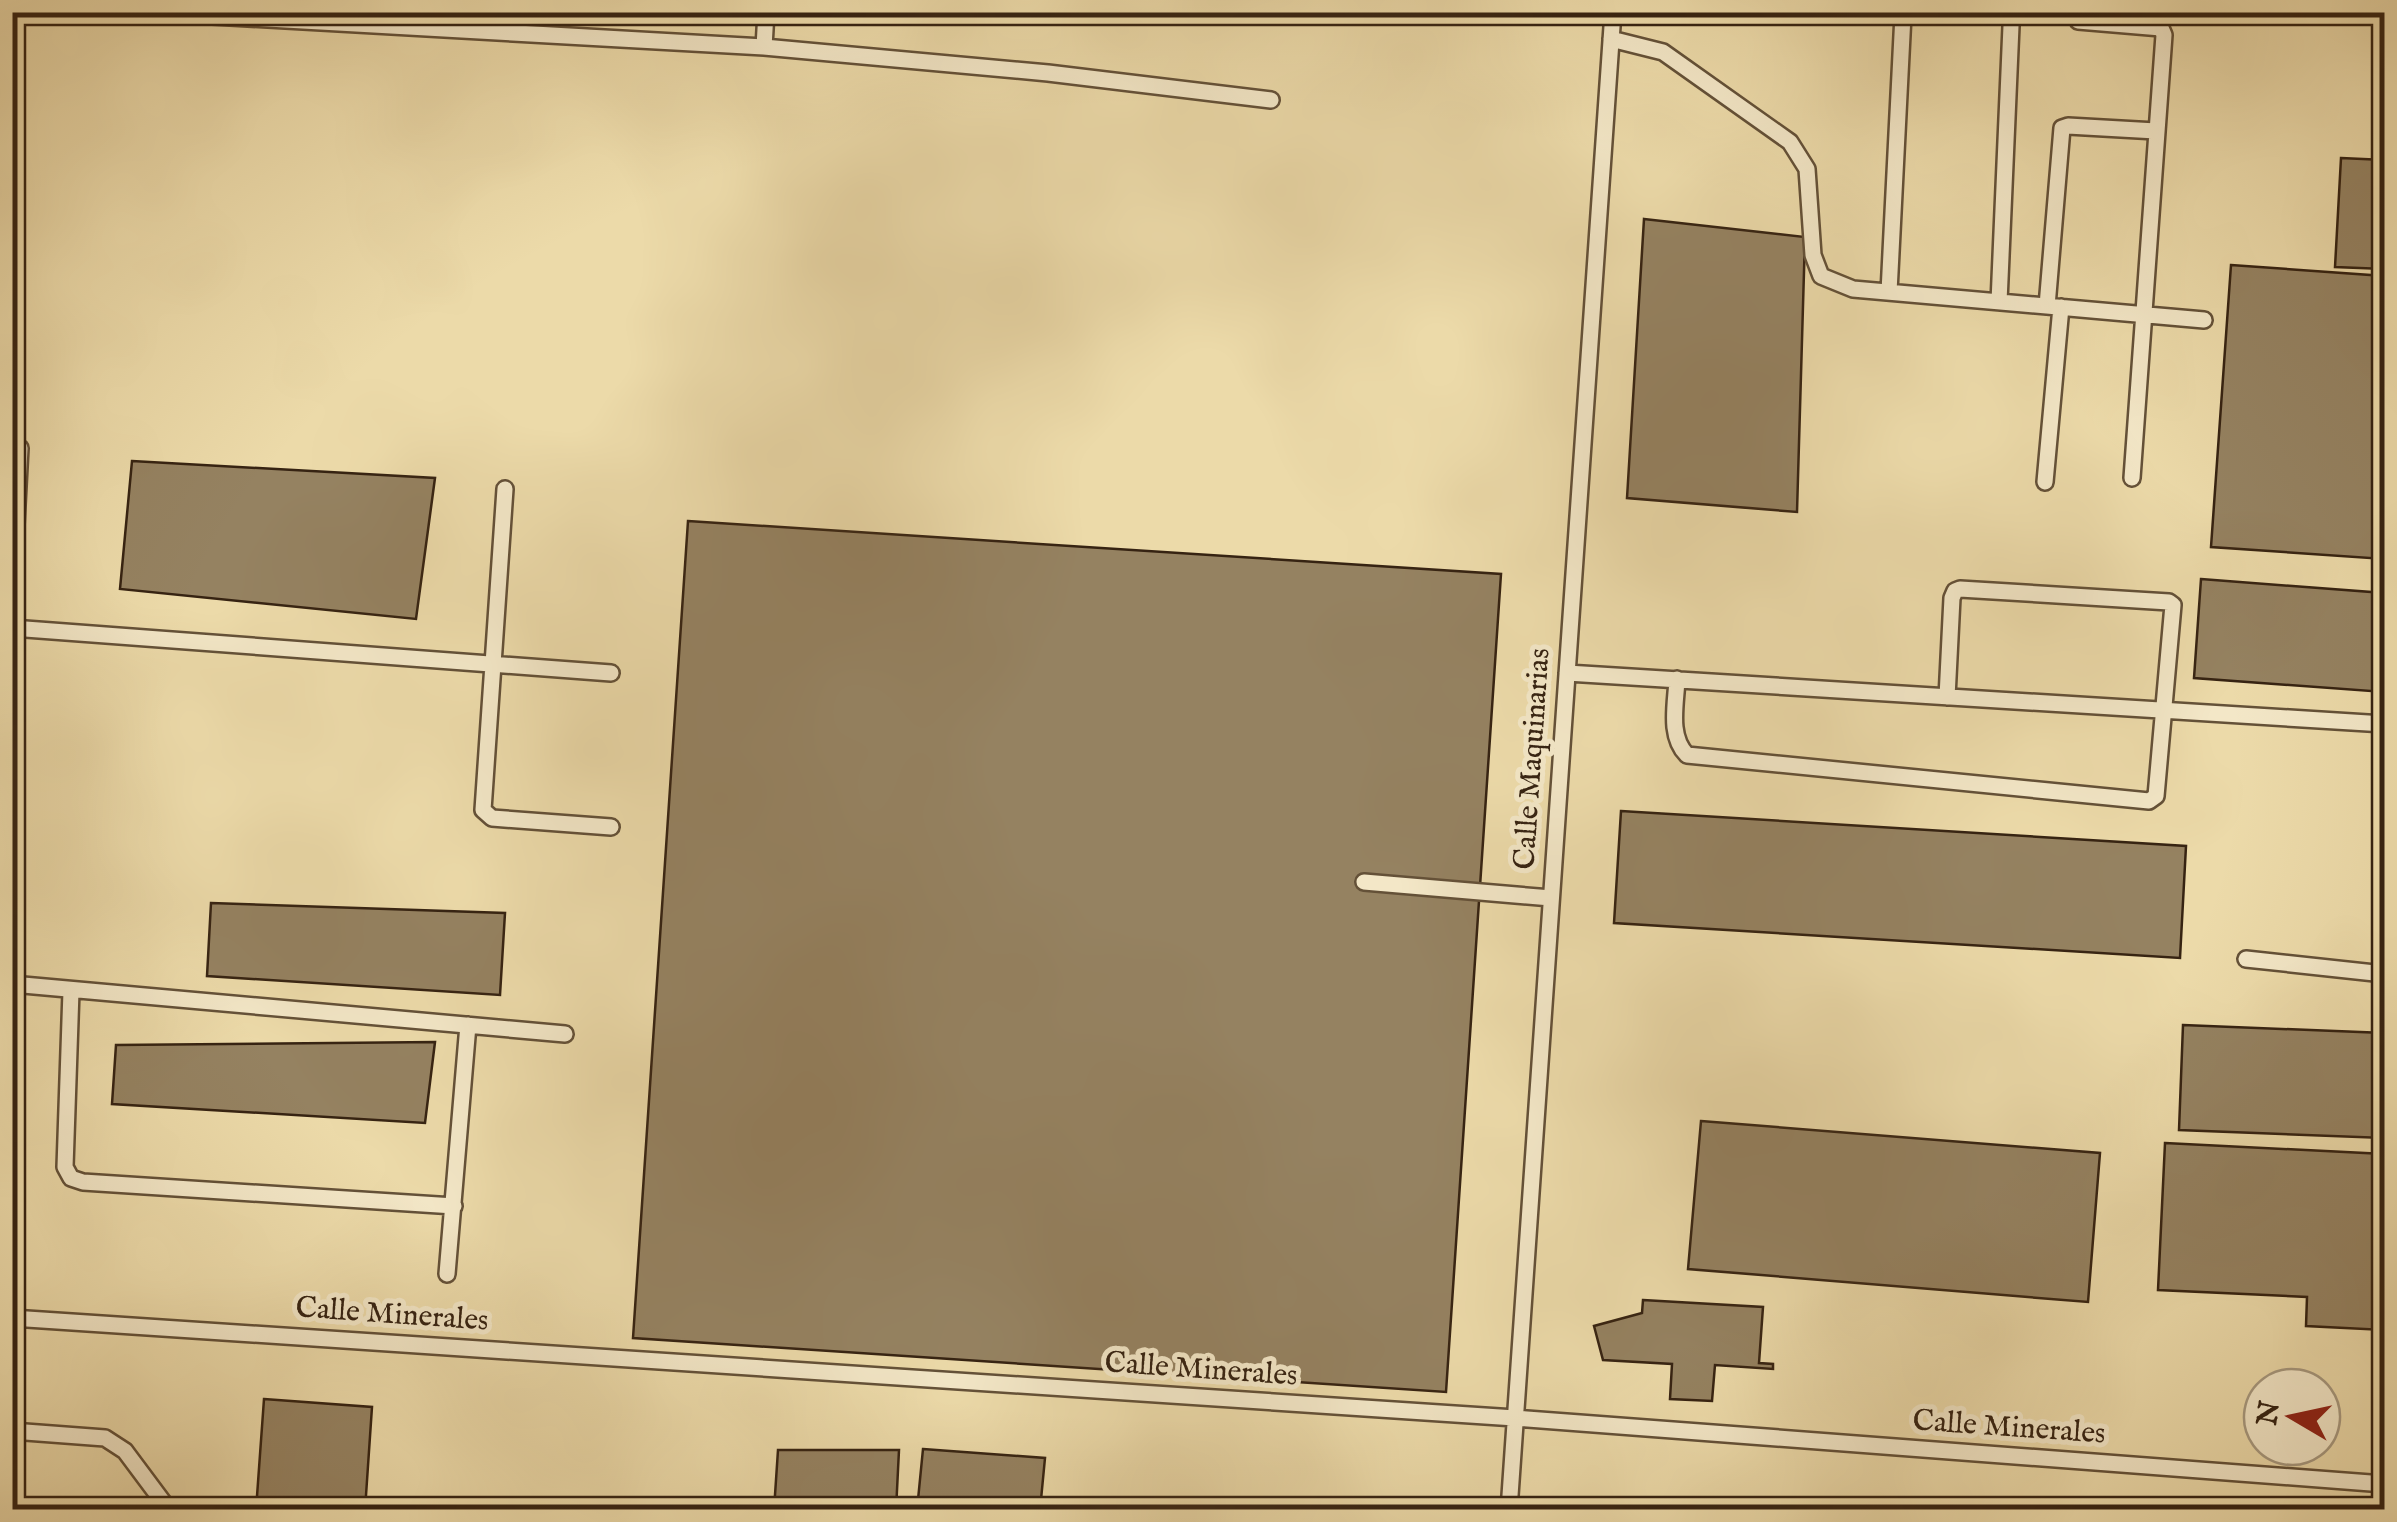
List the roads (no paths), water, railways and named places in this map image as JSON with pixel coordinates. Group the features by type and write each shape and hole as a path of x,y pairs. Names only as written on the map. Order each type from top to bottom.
{"lane":[{"path":"141,12 764,47 1048,73 1271,100"},
{"path":"764,47 766,12"},
{"name":"Calle Maquinarias","path":"1508,1510 1613,12"},
{"path":"1889,292 1903,15"},
{"path":"2078,20 2163,31 2132,478"},
{"path":"1999,302 2011,26"},
{"path":"1612,38 1662,52 1790,142 1808,169 1813,255 1821,276 1853,289 2204,320"},
{"path":"2045,482 2062,128 2156,131"},
{"path":"12,600 20,448"},
{"path":"506,490 482,810 492,818 611,827"},
{"path":"1677,680 1675,732 1678,746 1687,755 2150,801 2156,796 2175,612 2169,602 1955,591 1947,697"},
{"path":"12,628 612,673"},
{"path":"1567,673 2384,724"},
{"path":"1364,882 1551,898"},
{"path":"2246,959 2384,974"},
{"path":"12,984 565,1034"},
{"path":"71,991 64,1167 71,1178 83,1182 454,1206"},
{"path":"447,1274 468,1024"},
{"name":"Calle Minerales","path":"12,1318 1515,1418 2384,1484"},
{"path":"12,1431 106,1438 125,1450 169,1510"}]}
